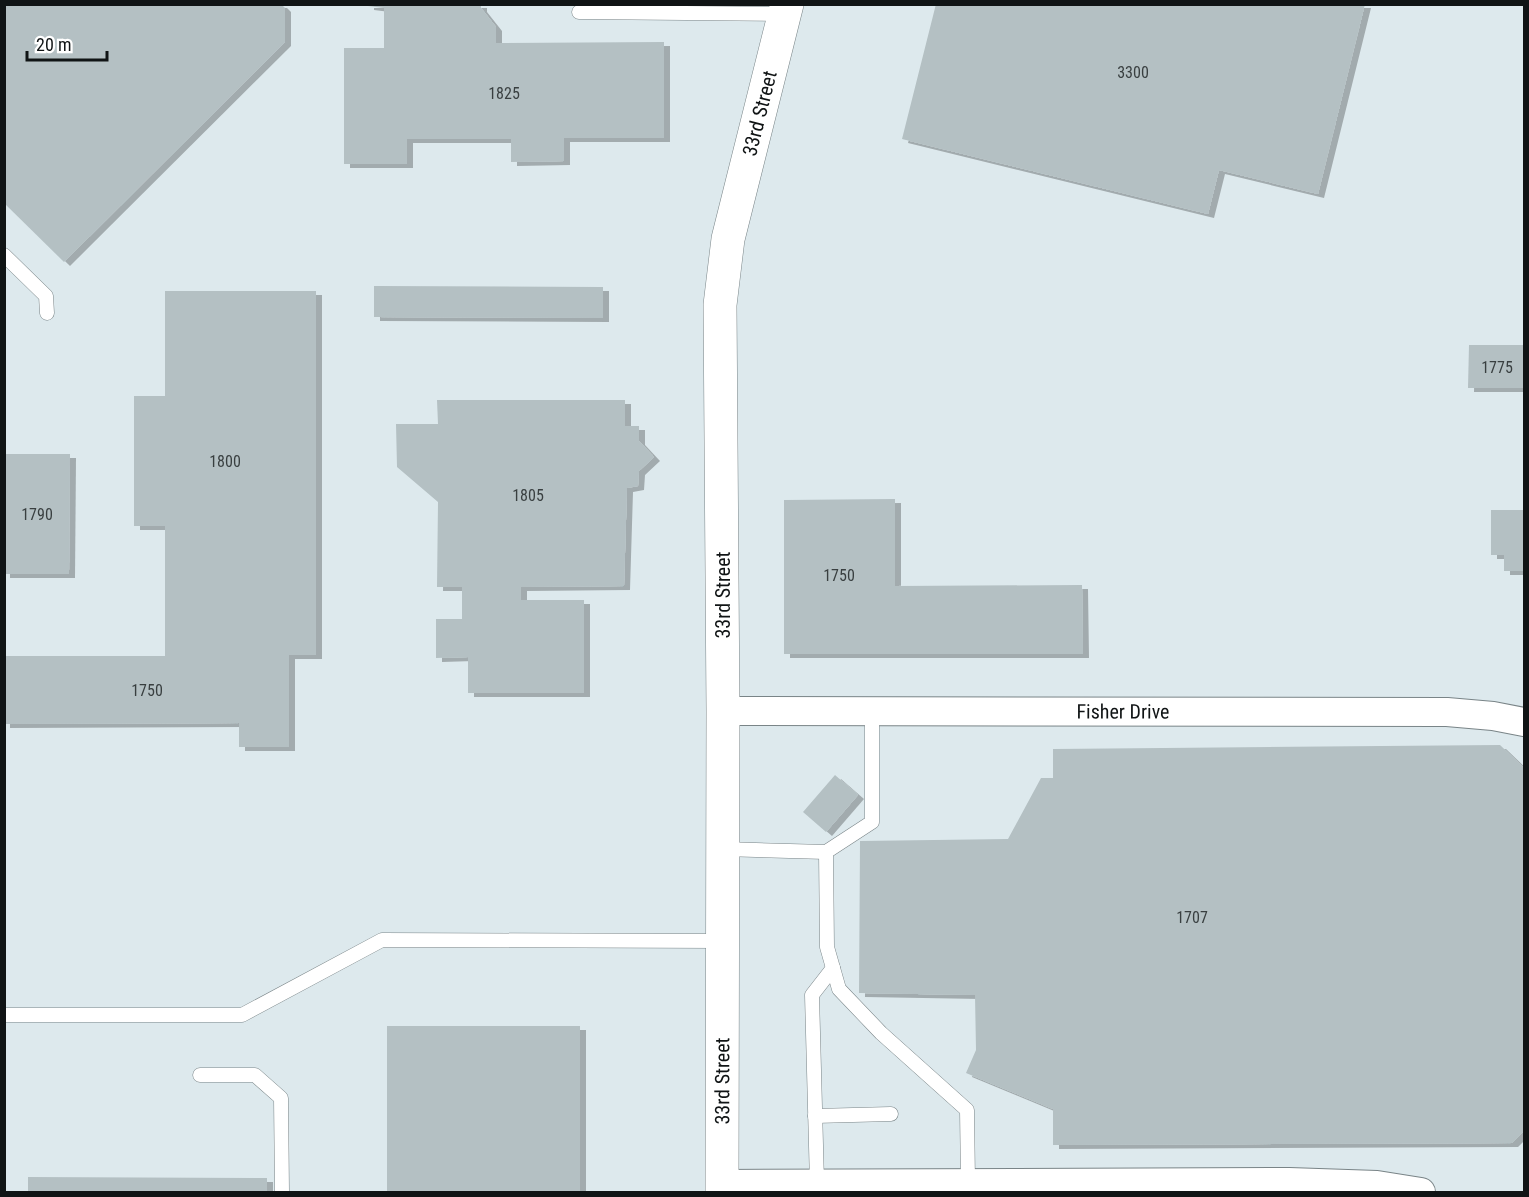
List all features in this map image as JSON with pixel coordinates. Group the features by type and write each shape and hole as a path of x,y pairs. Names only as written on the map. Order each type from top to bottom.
{"street":[{"name":"33rd Street","path":"722,1188 723,711 720,305 728,239 786,9"},
{"name":"Fisher Drive","path":"723,711 1447,712 1493,716 1524,722"},
{"path":"722,1188 817,1183 1289,1182 1355,1188 1388,1186 1421,1192"}],"lane":[{"path":"579,12 786,9"},
{"path":"4,255 46,296 47,313"},
{"path":"723,849 826,852 872,822 872,711"},
{"path":"826,852 827,947 839,989 881,1033 967,1110 968,1182"},
{"path":"4,1015 242,1015 382,940 722,941"},
{"path":"817,1183 812,995 833,968"},
{"path":"200,1075 255,1075 281,1098 282,1192"},
{"path":"815,1116 891,1114"}],"building":[{"path":"4,4 281,4 285,8 285,42 64,262 4,203"},
{"path":"368,4 481,4 481,8 496,27 496,43 664,42 664,138 564,138 564,161 511,162 511,139 407,139 407,164 344,164 344,48 384,48 384,8 368,6"},
{"path":"936,4 1365,4 1318,194 1219,170 1208,214 902,139"},
{"path":"374,286 603,287 603,318 374,317"},
{"path":"165,291 316,291 316,655 289,655 289,747 239,747 239,723 4,724 4,656 165,656 165,526 134,526 134,396 165,396"},
{"path":"1469,345 1524,345 1524,388 1468,388"},
{"path":"437,400 625,400 625,426 639,426 639,441 654,457 639,471 638,486 627,488 624,586 521,587 521,600 584,600 584,693 468,693 468,657 436,658 436,619 462,619 462,587 437,587 438,502 397,467 396,424 438,424"},
{"path":"4,454 70,454 69,574 4,574"},
{"path":"895,499 895,586 1082,585 1083,654 784,654 784,500"},
{"path":"1491,510 1524,510 1524,571 1504,571 1504,555 1491,555"},
{"path":"1500,745 1524,768 1524,1131 1512,1143 1053,1145 1053,1109 966,1073 976,1050 975,995 859,993 860,841 1008,839 1041,778 1053,778 1053,749"},
{"path":"835,775 858,795 826,832 803,812"},
{"path":"387,1026 580,1026 580,1192 387,1192"},
{"path":"28,1177 267,1178 267,1192 28,1192"}]}
